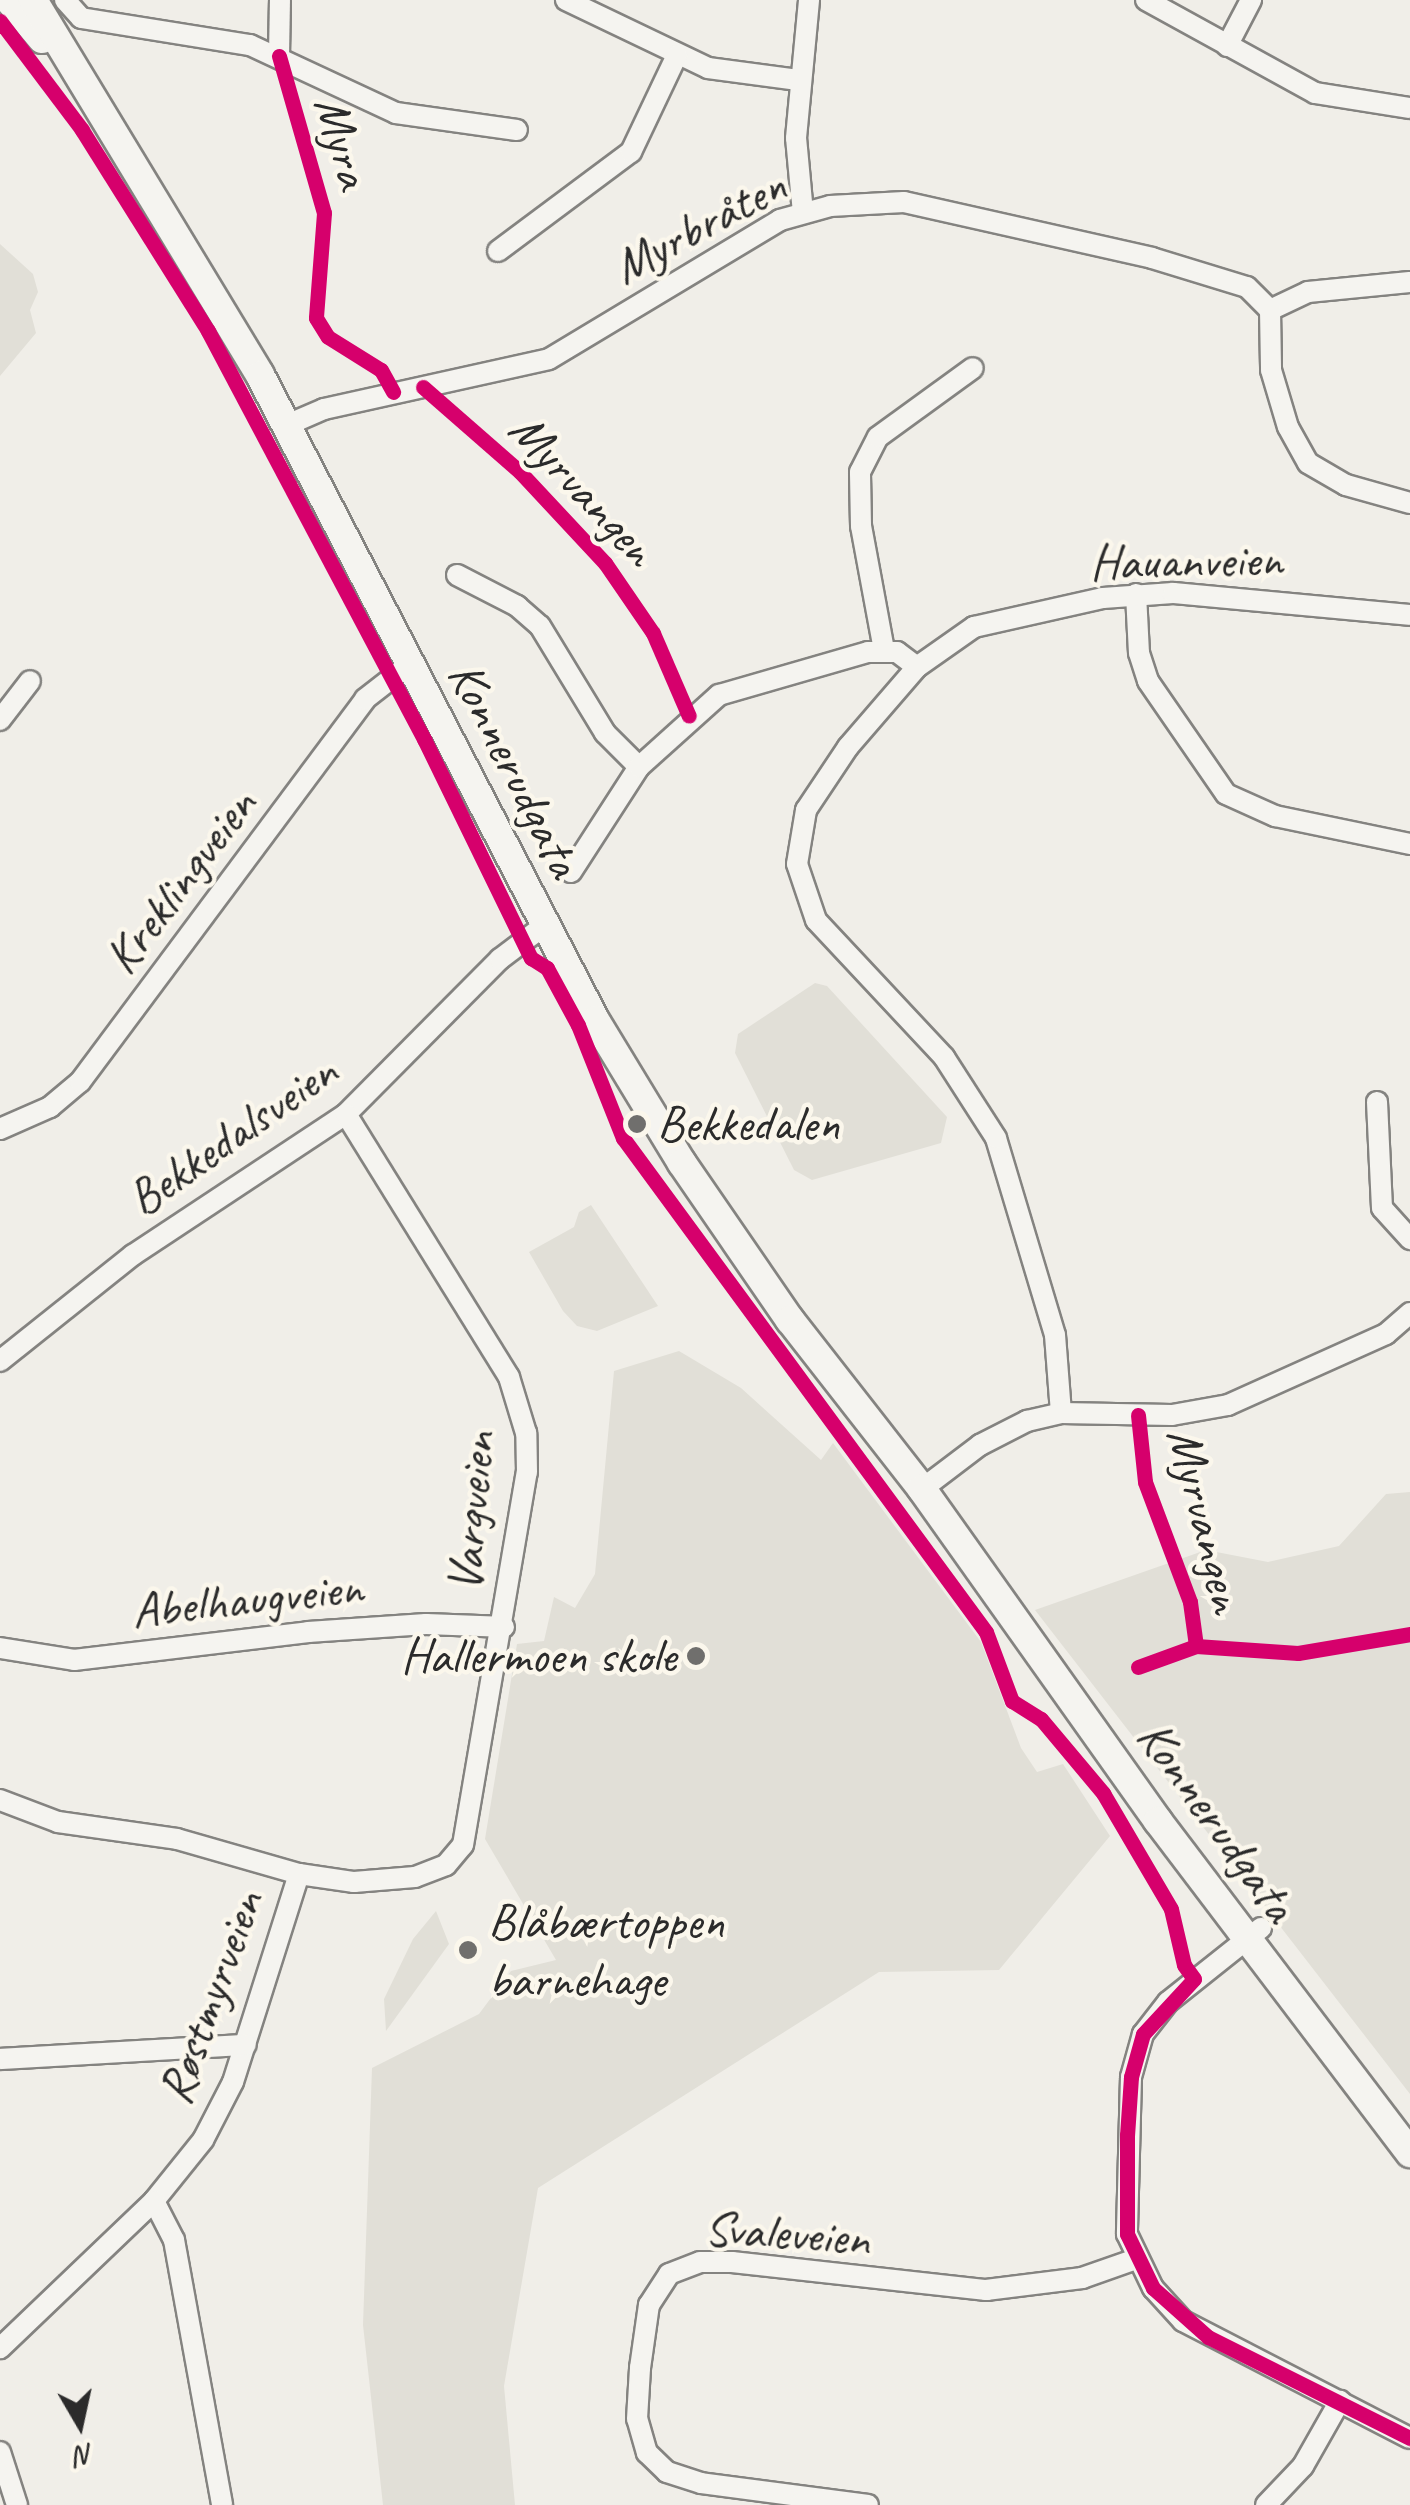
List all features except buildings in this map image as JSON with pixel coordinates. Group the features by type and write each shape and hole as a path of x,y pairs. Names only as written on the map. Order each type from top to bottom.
{"main road":[{"name":"Konnerudgata","path":"10,0 68,65"},
{"name":"Konnerudgata","path":"34,0 68,65 176,229 287,425 546,925 690,1175 790,1320 922,1489 1254,1933 1410,2154"},
{"name":"Konnerudgata","path":"1254,1933 1410,2124"}],"street":[{"path":"65,0 81,18 218,38 280,56 382,108 517,130"},
{"path":"280,0 280,56"},
{"path":"566,0 677,55 729,73 798,80"},
{"path":"803,212 798,80 809,0"},
{"path":"1146,0 1167,5 1226,46 1315,93 1410,108"},
{"path":"1226,46 1250,0"},
{"path":"498,251 631,152 677,55"},
{"name":"Myrbråten","path":"287,425 341,405 549,359 749,236 803,212 874,201 974,214 1221,276 1247,287 1270,310"},
{"path":"1410,282 1308,292 1270,310 1271,370 1288,427 1308,463 1346,485 1410,503"},
{"path":"884,650 861,526 860,472 891,425 973,368"},
{"path":"458,575 517,606 540,626 605,733 638,766"},
{"name":"Hauanveien","path":"918,667 974,627 1136,594 1208,593 1410,614"},
{"path":"1136,594 1138,653 1148,681 1226,794 1275,816 1410,844"},
{"path":"571,872 638,766 719,695 884,650 918,667 848,747 806,810 800,884 826,933 944,1057 996,1138 1054,1335 1061,1413"},
{"name":"Kreklingveien","path":"0,1129 50,1108 80,1082 365,699 410,664"},
{"path":"0,720 30,681"},
{"name":"Bekkedalsveien","path":"0,1361 133,1255 346,1114 500,959 546,925"},
{"path":"1377,1102 1382,1208 1410,1239"},
{"name":"Vargveien","path":"298,1874 384,1882 431,1873 456,1856 504,1627 526,1472 521,1411 481,1324 346,1114"},
{"path":"922,1489 1002,1432 1061,1413 1172,1415 1228,1405 1386,1334 1410,1313"},
{"name":"Abelhaugveien","path":"0,1648 74,1660 308,1632 426,1624 504,1627"},
{"name":"Røstmyrveien","path":"0,1800 58,1822 177,1839 298,1874 246,2045 203,2140 154,2201 0,2348"},
{"path":"1254,1933 1168,2002 1136,2054 1124,2176 1127,2234 1136,2259 1183,2321 1410,2438"},
{"path":"0,2059 246,2045"},
{"path":"154,2201 174,2240 222,2505"},
{"name":"Svaleveien","path":"868,2505 700,2483 666,2472 647,2452 637,2419 640,2368 649,2306 669,2274 700,2262 732,2262 986,2290 1082,2278 1136,2259"},
{"path":"1266,2505 1303,2466 1340,2402"},
{"path":"0,2452 17,2505"}],"shaded area":[{"path":"0,244 33,274 38,292 30,310 36,333 0,376"},
{"path":"815,983 827,986 947,1117 941,1143 812,1180 794,1170 735,1053 738,1034"},
{"path":"591,1205 658,1306 597,1331 577,1326 563,1311 529,1252 574,1227 579,1212"},
{"path":"679,1351 741,1388 821,1460 833,1443 981,1642 1021,1748 1037,1772 1063,1764 1110,1836 999,1970 879,1972 538,2188 504,2386 515,2505 383,2505 363,2325 372,2068 479,2014 511,1971 556,1960 485,1839 517,1644 544,1641 554,1597 575,1608 595,1574 614,1371"},
{"path":"1410,1492 1410,2094 1035,1610 1206,1550 1268,1562 1339,1546 1386,1494"},
{"path":"436,1911 449,1944 386,2031 384,1999 413,1939"}],"cycle path":[{"path":"0,21 82,130 208,331 424,739 531,958 547,968 578,1025 623,1138 986,1632 1012,1701 1041,1719 1103,1793 1171,1909 1184,1965 1194,1979 1143,2034 1131,2077 1127,2135 1127,2234 1153,2288 1208,2337 1410,2438"},
{"name":"Myra","path":"279,56 324,213 316,318 328,337 381,370 393,392"},
{"name":"Myrvangen","path":"423,387 520,472 605,563 653,633 689,716"},
{"name":"Myrvangen","path":"1138,1415 1145,1482 1190,1602 1196,1646"},
{"path":"1138,1667 1196,1646 1298,1653 1410,1634"}],"place":[{"name":"Bekkedalen","path":"637,1124"},
{"name":"Hallermoen skole","path":"696,1656"},
{"name":"Blåbærtoppen barnehage","path":"468,1950"}]}
